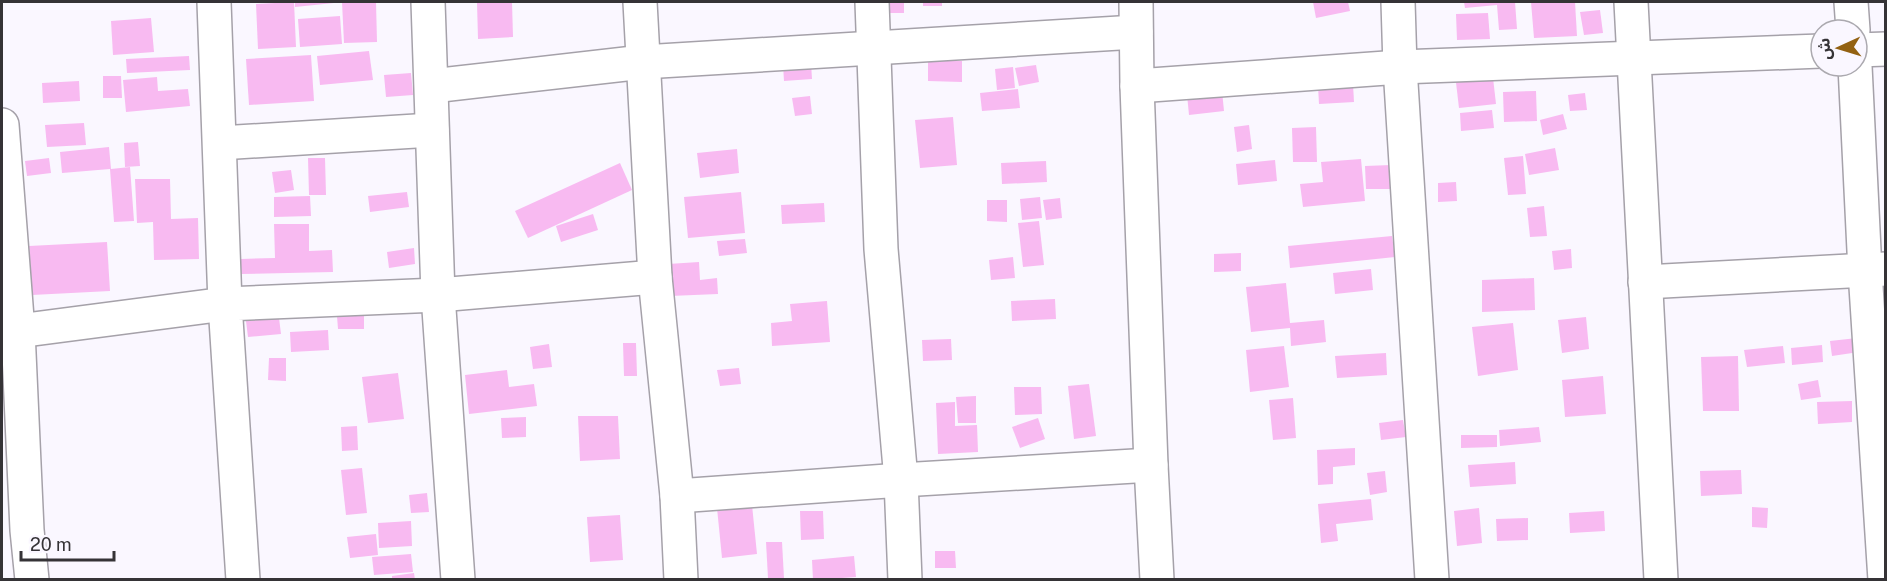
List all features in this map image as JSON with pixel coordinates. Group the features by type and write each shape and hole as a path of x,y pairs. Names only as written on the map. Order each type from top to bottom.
{"street":[{"path":"214,2 225,304 243,579"},
{"path":"428,2 438,295 458,579"},
{"path":"640,2 654,277 676,496 681,579"},
{"path":"872,2 881,249 901,480 905,579"},
{"path":"1398,2 1400,67 1432,579"},
{"path":"1631,2 1661,579"},
{"path":"1851,2 1852,18"},
{"path":"432,86 643,62 874,48 1136,17 1157,579"},
{"path":"1869,49 1886,48"},
{"path":"1137,86 1400,67 1809,51"},
{"path":"1856,78 1875,270 1885,579"},
{"path":"2,125 18,331 14,531 32,579"},
{"path":"220,143 432,130"},
{"path":"1645,282 1875,270"},
{"path":"18,331 225,304 438,295 654,277"},
{"path":"676,496 1151,465"}],"building":[{"path":"294,2 296,47 258,49 256,4"},
{"path":"295,2 334,2 334,3 295,7"},
{"path":"342,2 376,2 377,42 344,43"},
{"path":"477,2 512,2 513,37 478,39"},
{"path":"887,2 904,2 904,13 887,13"},
{"path":"923,2 942,2 942,6 923,6"},
{"path":"1313,2 1348,2 1350,11 1316,18"},
{"path":"1464,2 1515,2 1517,29 1499,30 1497,5 1465,8"},
{"path":"1531,2 1575,2 1577,36 1534,38"},
{"path":"1600,10 1603,33 1584,35 1580,12"},
{"path":"1488,13 1490,39 1457,40 1456,14"},
{"path":"340,16 342,44 300,47 298,19"},
{"path":"151,18 154,52 113,55 111,21"},
{"path":"369,51 373,80 320,85 317,56"},
{"path":"311,55 314,101 249,105 246,59"},
{"path":"189,56 190,70 127,73 126,59"},
{"path":"928,61 962,61 962,82 928,81"},
{"path":"811,62 812,79 784,81 783,64"},
{"path":"1036,65 1039,82 1019,86 1015,68"},
{"path":"1013,67 1015,88 997,90 995,69"},
{"path":"1492,69 1496,104 1459,108 1455,74"},
{"path":"411,73 413,95 386,97 384,75"},
{"path":"103,76 121,76 122,98 103,98"},
{"path":"157,77 158,91 188,89 190,106 126,112 123,80"},
{"path":"79,81 80,101 43,103 42,83"},
{"path":"1221,81 1224,111 1189,115 1186,84"},
{"path":"1353,84 1354,102 1319,104 1318,86"},
{"path":"1018,89 1020,108 982,111 980,93"},
{"path":"1536,91 1537,121 1504,122 1503,92"},
{"path":"1585,93 1587,110 1570,111 1568,95"},
{"path":"810,96 812,114 795,116 792,98"},
{"path":"1492,110 1494,128 1461,131 1460,113"},
{"path":"1563,114 1567,129 1543,135 1540,120"},
{"path":"953,117 957,165 920,168 915,120"},
{"path":"84,123 86,145 47,147 45,125"},
{"path":"1249,125 1252,149 1237,152 1234,127"},
{"path":"1316,127 1317,162 1293,162 1292,128"},
{"path":"138,142 140,166 125,167 124,143"},
{"path":"109,147 111,169 130,167 134,221 114,222 110,169 62,173 60,152"},
{"path":"1555,148 1559,170 1529,175 1525,154"},
{"path":"737,149 739,173 700,178 697,153"},
{"path":"1523,156 1526,194 1508,195 1504,158"},
{"path":"49,158 51,173 27,176 25,161"},
{"path":"308,158 325,158 326,195 309,195"},
{"path":"1361,159 1365,201 1303,207 1300,184 1323,182 1321,162"},
{"path":"1275,160 1277,181 1238,185 1236,164"},
{"path":"1046,161 1047,182 1002,184 1001,163"},
{"path":"620,163 632,190 528,238 515,211"},
{"path":"1391,165 1391,189 1366,189 1365,166"},
{"path":"291,170 294,190 275,193 272,172"},
{"path":"135,179 170,179 171,219 198,218 199,259 154,260 153,222 137,223"},
{"path":"1456,182 1457,201 1438,202 1438,183"},
{"path":"407,192 409,207 370,212 368,196"},
{"path":"741,192 745,233 688,238 684,197"},
{"path":"310,196 311,216 274,217 274,197"},
{"path":"1040,197 1042,218 1022,220 1020,199"},
{"path":"1060,198 1062,218 1046,220 1043,200"},
{"path":"987,200 1007,200 1007,222 987,221"},
{"path":"824,203 825,222 782,224 781,205"},
{"path":"1544,206 1547,236 1530,237 1527,208"},
{"path":"593,214 598,230 561,242 556,226"},
{"path":"1039,221 1044,265 1023,267 1018,223"},
{"path":"274,224 309,224 309,251 332,250 333,272 241,274 241,259 275,258"},
{"path":"1392,236 1395,257 1290,268 1288,246"},
{"path":"745,239 747,253 719,256 717,241"},
{"path":"107,242 110,291 32,295 29,246"},
{"path":"414,248 415,264 389,268 387,252"},
{"path":"1571,249 1572,268 1554,270 1552,251"},
{"path":"1241,253 1241,271 1214,272 1214,254"},
{"path":"1013,257 1015,278 991,280 989,260"},
{"path":"699,262 700,280 717,278 718,294 670,296 668,264"},
{"path":"1371,269 1373,290 1335,294 1333,273"},
{"path":"1534,278 1535,310 1482,312 1482,280"},
{"path":"1286,283 1290,323 1324,320 1326,342 1291,346 1290,328 1251,332 1246,287"},
{"path":"1055,299 1056,319 1012,321 1011,301"},
{"path":"827,301 830,342 772,346 771,323 792,321 790,304"},
{"path":"337,316 364,316 364,329 338,329"},
{"path":"1586,317 1589,349 1562,353 1558,320"},
{"path":"279,318 281,334 248,337 246,321"},
{"path":"1513,323 1518,370 1478,376 1472,327"},
{"path":"328,330 329,350 291,352 290,332"},
{"path":"1857,338 1859,352 1832,356 1830,341"},
{"path":"951,339 952,360 923,361 922,340"},
{"path":"623,343 636,343 637,376 624,376"},
{"path":"549,344 552,367 533,369 530,347"},
{"path":"1822,345 1823,362 1792,365 1791,348"},
{"path":"1284,346 1289,387 1250,392 1246,350"},
{"path":"1783,346 1785,363 1747,367 1744,350"},
{"path":"1386,353 1387,375 1337,378 1335,356"},
{"path":"1738,356 1739,411 1703,411 1701,357"},
{"path":"269,358 286,358 286,381 268,380"},
{"path":"739,368 741,384 720,386 717,370"},
{"path":"507,370 509,387 534,384 537,406 469,414 465,375"},
{"path":"398,373 404,419 368,423 362,377"},
{"path":"1603,376 1606,414 1565,417 1562,380"},
{"path":"1818,380 1821,397 1801,400 1798,384"},
{"path":"1089,384 1096,436 1074,439 1068,386"},
{"path":"1014,387 1041,387 1042,414 1015,415"},
{"path":"976,396 976,423 958,423 956,397"},
{"path":"1293,398 1296,438 1273,440 1269,400"},
{"path":"1852,401 1852,422 1818,424 1817,402"},
{"path":"955,402 955,426 977,425 978,452 938,454 936,403"},
{"path":"578,416 618,416 620,459 580,461"},
{"path":"526,417 526,437 502,438 501,418"},
{"path":"1038,418 1045,439 1020,448 1012,427"},
{"path":"1403,420 1406,437 1381,440 1379,423"},
{"path":"357,426 358,450 342,451 341,427"},
{"path":"1539,427 1541,442 1500,446 1499,430"},
{"path":"1461,435 1497,435 1497,447 1461,448"},
{"path":"1355,448 1355,465 1333,467 1333,484 1318,485 1317,450"},
{"path":"1515,462 1516,484 1470,487 1468,465"},
{"path":"362,468 367,513 346,515 341,470"},
{"path":"1741,470 1742,494 1701,496 1700,471"},
{"path":"1385,471 1387,492 1370,495 1367,473"},
{"path":"427,493 429,512 411,513 409,495"},
{"path":"1371,499 1373,520 1336,524 1338,541 1321,543 1318,504"},
{"path":"752,505 757,554 722,558 717,508"},
{"path":"1752,507 1768,508 1767,528 1752,527"},
{"path":"1479,508 1482,543 1457,546 1454,511"},
{"path":"800,511 823,511 824,539 801,540"},
{"path":"1604,511 1605,531 1570,533 1569,513"},
{"path":"620,515 623,560 590,562 587,517"},
{"path":"1528,518 1528,540 1497,541 1496,519"},
{"path":"411,521 412,546 379,548 378,523"},
{"path":"376,534 378,555 350,558 347,537"},
{"path":"766,542 782,542 784,578 768,578"},
{"path":"935,551 955,551 956,568 935,568"},
{"path":"411,554 413,572 374,575 372,557"},
{"path":"854,556 856,577 813,580 812,560"},
{"path":"414,573 415,580 392,580 392,576"}]}
